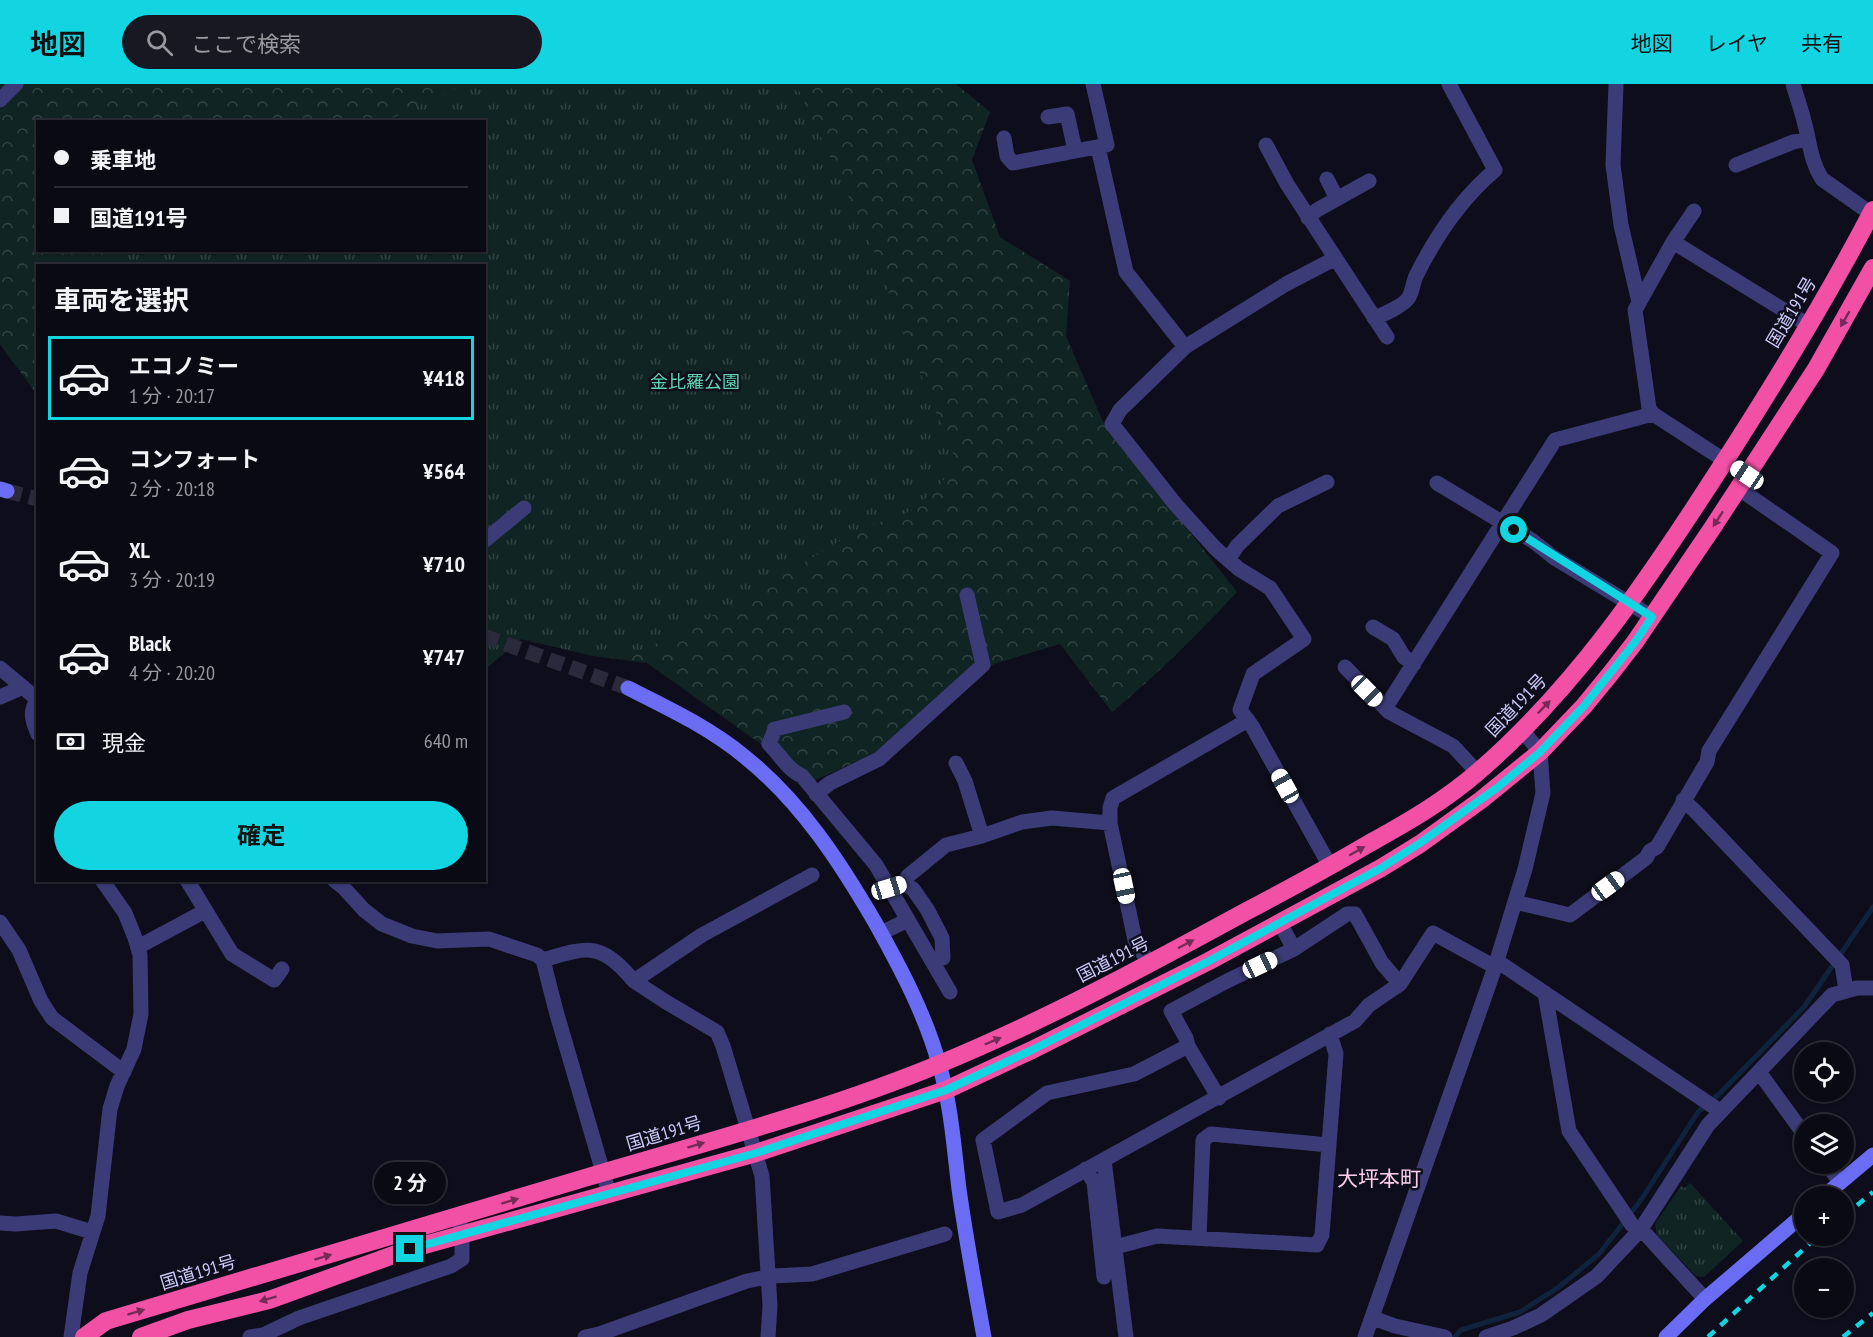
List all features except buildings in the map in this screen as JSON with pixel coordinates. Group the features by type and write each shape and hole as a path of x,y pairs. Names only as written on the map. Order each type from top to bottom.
{"highway":[{"name":"国道191号","path":"84,1337 106,1321 749,1129 880,1087 940,1064 1012,1033 1149,964 1414,818 1478,773 1577,672 1629,604 1725,460 1808,325 1872,213"},
{"path":"141,1337 188,1320 269,1300 410,1249 756,1153 946,1090 1209,961 1381,868 1489,794 1540,752 1591,698 1635,642 1743,482 1816,369 1873,268"}],"main road":[{"path":"628,688 718,736 764,773 809,821 845,870 881,933 923,1015 940,1064 946,1090 964,1225 984,1337"},
{"path":"1835,1186 1873,1155"},
{"path":"1666,1337 1705,1299 1794,1223"}],"street":[{"path":"0,100 16,84"},
{"path":"1004,138 1007,156 1013,163 1107,145 1093,84"},
{"path":"1374,318 1388,314 1409,298 1415,277 1432,245 1460,206 1495,170 1449,84"},
{"path":"1616,84 1613,165 1621,225 1639,302"},
{"path":"1793,84 1806,128 1809,149 1822,179 1872,213"},
{"path":"1048,117 1067,114 1075,150"},
{"path":"1736,165 1793,142 1807,139"},
{"path":"1266,146 1308,218 1387,337"},
{"path":"1098,147 1126,272 1185,347"},
{"path":"1327,179 1337,199"},
{"path":"1308,218 1317,210 1369,181"},
{"path":"1515,902 1570,915 1646,858 1650,851 1657,847 1707,762 1709,751 1832,553 1743,482 1725,460 1653,414 1649,408 1635,310 1673,242 1694,211"},
{"path":"1673,242 1808,325"},
{"path":"1329,866 1248,720 1240,710 1253,674 1304,639 1270,588 1239,569 1216,549 1176,505 1112,424 1120,410 1185,347 1286,284 1334,259"},
{"path":"1386,707 1555,440 1653,414"},
{"path":"1228,560 1237,546 1278,506 1327,483"},
{"path":"1437,483 1652,617"},
{"path":"486,539 524,508"},
{"path":"816,794 830,783 879,759 983,665 967,595"},
{"path":"1373,627 1393,639 1404,657 1414,664"},
{"path":"1345,667 1389,712 1453,746 1478,773"},
{"path":"0,668 36,698"},
{"path":"0,698 23,687"},
{"path":"36,701 32,709 32,718 36,729"},
{"path":"844,712 775,729 769,744 793,772 802,776 896,886 909,922 948,989 949,973 943,958 918,920 909,922 881,933"},
{"path":"1149,964 1135,940 1110,823 1113,798 1248,720"},
{"path":"1365,1337 1496,964 1526,869 1543,793 1540,752 1521,730"},
{"path":"956,763 965,781 982,836"},
{"path":"1683,800 1842,965 1846,990"},
{"path":"896,886 946,845 982,836 1022,822 1044,818 1110,823"},
{"path":"634,981 702,935 812,875"},
{"path":"71,1337 80,1273 98,1215 110,1109 117,1086 134,1049 141,1014 138,947 125,913 103,882"},
{"path":"188,882 232,954 274,980 282,969"},
{"path":"337,882 364,910 382,924 412,936 444,942 489,939 537,955 543,960 609,1193"},
{"path":"896,886 913,889 927,909 942,938 943,958"},
{"path":"138,947 205,911"},
{"path":"1219,1098 1188,1046 1171,1011 1294,949 1347,914 1355,914 1382,963 1400,984"},
{"path":"0,922 19,950 41,1001 52,1018 124,1072"},
{"path":"1280,923 1294,949"},
{"path":"1188,1046 1134,1074 1047,1093 983,1140 998,1212 1022,1205 1355,1022 1369,1005 1400,984 1433,933 1496,964 1545,993 1718,1110"},
{"path":"543,960 592,948 613,959 634,981 717,1032 762,1176 770,1316 768,1337"},
{"path":"1486,1337 1526,1323 1569,1297 1597,1276 1637,1227 1718,1110 1759,1072 1832,995 1857,988 1873,988"},
{"path":"1545,993 1569,1131 1620,1209 1705,1299"},
{"path":"1115,1247 1157,1236 1317,1245 1322,1234 1336,1054 1330,1034"},
{"path":"1759,1072 1794,1120"},
{"path":"1199,1237 1203,1140 1211,1134 1329,1145"},
{"path":"1104,1160 1126,1337"},
{"path":"1086,1169 1094,1182 1104,1277"},
{"path":"1834,1174 1840,1182"},
{"path":"259,1336 299,1318 451,1266 462,1259 459,1216"},
{"path":"0,1223 56,1221 92,1232"},
{"path":"585,1337 747,1281 812,1274 945,1234"},
{"path":"1373,1318 1395,1326 1443,1336"}],"green space":[{"path":"0,84 956,84 990,112 972,160 1000,237 1070,281 1066,336 1103,422 1237,592 1177,654 1112,712 1060,644 994,664 871,755 813,781 647,663 594,656 521,639 486,668 486,264 36,264 36,394 0,344"},
{"name":"金比羅公園","path":"465,84 796,84 882,268 892,305 957,463 937,488 911,511 858,530 735,604 625,659 594,656 521,639 486,668 486,264 102,264 106,252 486,252 486,120 388,120"},
{"path":"1690,1183 1743,1241 1704,1277 1696,1276 1657,1235 1655,1224 1681,1186 1685,1188"}],"waterway":[{"path":"1455,1337 1461,1330 1520,1312 1559,1287 1599,1254 1641,1200 1698,1112 1719,1094 1804,1007 1873,907"}],"tunnel":[{"path":"7,491 36,498"},
{"path":"486,637 628,688"}],"railway":[{"path":"1854,1208 1873,1192"},
{"path":"1708,1337 1807,1246"},
{"path":"1843,1337 1873,1313"}],"district":[{"name":"大坪本町","path":"1379,1178"}],"route":[{"path":"410,1249 756,1153 946,1090 1032,1050 1209,961 1381,868 1420,843 1481,800 1540,752 1584,706 1652,617 1514,530"}]}
